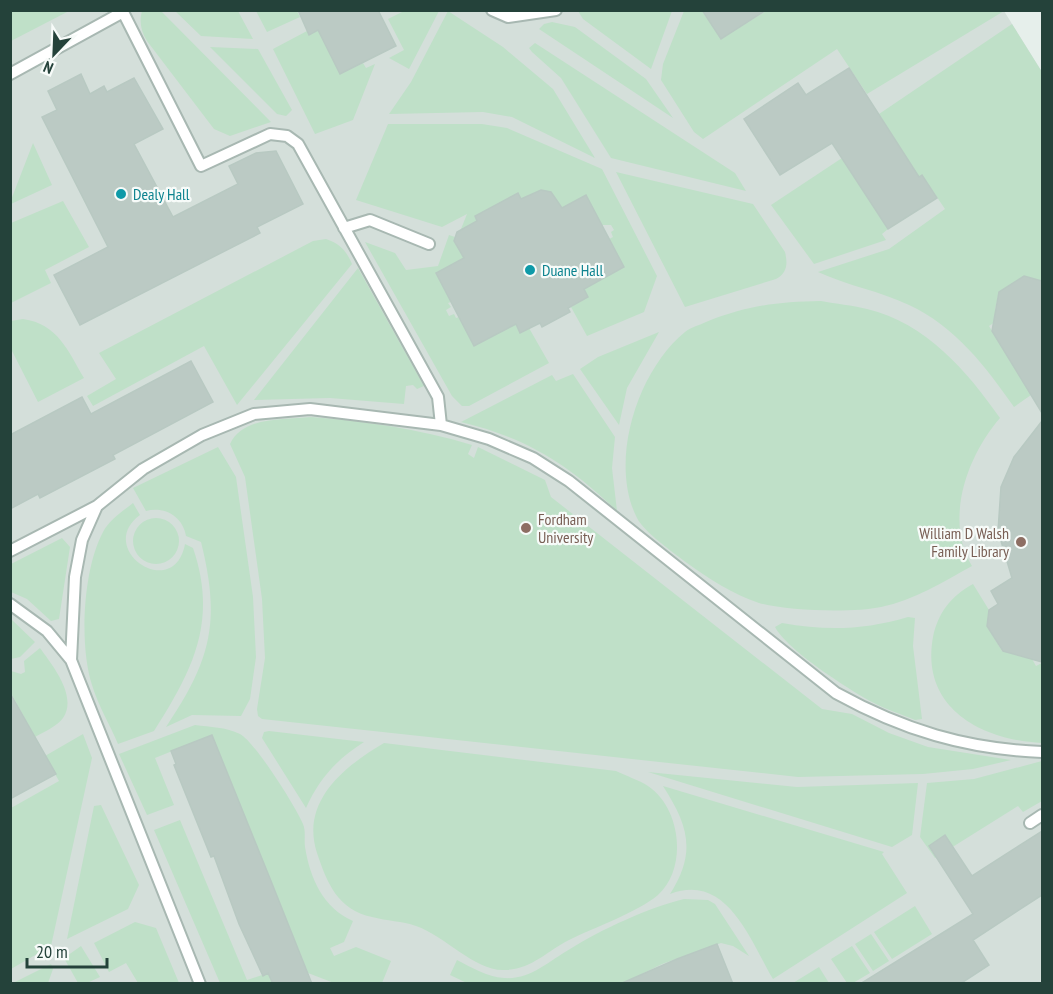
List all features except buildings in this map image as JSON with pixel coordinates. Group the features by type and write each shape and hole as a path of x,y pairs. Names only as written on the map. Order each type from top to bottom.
{"lane":[{"path":"492,10 507,17 556,10"},
{"path":"10,74 123,11 201,166 270,134 287,136 298,144 438,397 441,425"},
{"path":"344,228 370,220 429,244"},
{"path":"10,551 97,506 153,463 202,435 254,414 310,409 441,425 489,439 533,458 569,482 836,693 861,707 921,731 969,745 1042,752"},
{"path":"71,660 75,577 82,540 97,506"},
{"path":"10,604 47,631 71,660 200,984"},
{"path":"1030,823 1042,815"}],"shaded area":[{"name":"Fordham University","path":"10,11 1004,11 1042,72 1042,983 11,983"}],"green space":[{"path":"11,10 69,10 69,11 11,41"},
{"path":"142,11 161,11 271,122 230,136 214,129 147,41 141,26"},
{"path":"175,11 238,11 253,39 201,36"},
{"path":"256,11 297,11 300,17 267,32"},
{"path":"404,11 439,11 409,69 389,58 404,50 388,19"},
{"path":"448,11 503,47 553,89 595,158 512,117 483,112 389,114 411,82"},
{"path":"578,11 672,11 651,69 583,19"},
{"path":"684,11 702,11 721,39 766,11 1004,11 867,94 837,49 703,139 694,132 661,80 663,64"},
{"path":"552,22 575,27 646,79 673,118 539,29 544,24"},
{"path":"1012,24 1042,72 1042,281 1024,276 999,292 995,310 1001,318 989,326 1031,395 1014,407 968,349 941,324 898,300 818,272 889,249 945,209 922,175 919,177 879,114"},
{"path":"318,30 340,74 363,63 366,68 375,64 353,120 315,134 273,49 307,31 309,35"},
{"path":"535,43 735,173 746,191 611,158 561,78 529,48"},
{"path":"210,47 258,49 292,110 286,116 277,114"},
{"path":"388,124 482,124 507,128 602,169 657,276 644,312 587,336 571,307 588,297 584,289 624,267 609,239 613,237 611,232 614,230 611,225 602,225 586,196 553,213 551,192 538,191 533,221 518,194 475,216 489,245 461,229 467,214 442,227 356,200"},
{"path":"33,143 52,185 11,204 11,200"},
{"path":"842,158 888,229 882,234 886,240 814,264 771,205"},
{"path":"616,172 753,204 785,252 784,271 776,279 685,307"},
{"path":"63,201 89,247 45,270 51,283 11,303 11,223"},
{"path":"449,235 455,237 454,241 469,255 436,273 451,302 448,303 451,307 446,310 449,316 454,314 456,318 459,317 474,346 516,324 521,333 529,328 549,363 469,406 462,406 452,396 365,242 395,253 406,270 438,266"},
{"path":"326,239 342,248 352,264 237,405 204,346 93,406 87,396 116,379 99,353 313,241"},
{"path":"358,268 424,386 417,389 413,385 406,386 404,404 330,398 254,400"},
{"path":"821,301 861,308 908,325 943,351 959,367 1000,418 978,451 963,489 960,529 964,548 972,566 917,595 881,607 854,610 802,609 771,606 740,595 695,569 652,536 637,518 629,495 626,470 627,444 632,418 654,369 668,349 685,332 721,316 749,308 790,302"},
{"path":"23,319 45,327 61,340 84,378 38,402 11,349 11,321"},
{"path":"659,332 627,388 619,425 580,369 598,357"},
{"path":"573,374 615,437 612,468 617,511 564,466 545,455 506,436 461,422 552,375 556,381"},
{"path":"311,417 392,426 452,439 472,445 468,454 474,458 478,447 545,480 551,497 822,709 852,714 889,733 928,747 1011,760 973,769 923,774 798,777 262,719 258,716 257,709 265,658 262,599 245,477 230,444 244,428 254,424 277,419"},
{"path":"218,447 236,477 253,597 256,657 250,699 241,716 192,715 166,727 193,681 208,639 211,618 207,570 201,542 186,536 181,523 172,514 160,510 146,511 133,488"},
{"path":"133,503 140,515 128,528 126,542 131,555 141,564 154,570 167,569 178,561 185,544 193,548 200,574 203,599 202,622 198,644 190,666 154,731 118,744 92,685 85,649 85,607 91,566 103,532 112,520"},
{"path":"156,518 172,525 179,541 172,557 156,564 140,557 133,541 140,525"},
{"path":"62,538 70,547 59,619 51,621 27,599 11,592 11,564"},
{"path":"973,584 989,610 987,626 1002,651 1022,656 1028,652 1036,666 1042,663 1042,743 998,735 978,727 960,715 946,701 936,683 931,662 935,628 942,613 952,600"},
{"path":"908,617 915,618 913,646 922,719 915,720 872,702 834,679 792,647 775,627 782,623 830,628 861,627"},
{"path":"11,619 35,642 20,657 11,659"},
{"path":"40,648 62,681 67,709 60,721 35,737 11,693 11,671 21,674 25,672 24,661"},
{"path":"195,725 240,734 247,739 265,762 303,824 307,859 314,881 326,900 353,921 344,942 330,948 334,956 356,947 391,961 382,983 334,983 308,973 212,735 155,758 174,805 147,815 119,754"},
{"path":"264,732 364,742 345,755 330,771 306,808 262,738"},
{"path":"83,734 92,758 51,946 11,969 11,808 59,781 45,756"},
{"path":"384,743 616,771 641,782 659,796 674,823 677,854 674,870 668,883 658,895 639,908 569,940 531,963 504,970 482,965 416,926 360,913 342,902 325,875 313,834 315,817 320,801 341,774"},
{"path":"1042,761 1042,801 1023,812 1018,806 935,858 920,837 927,783 974,779"},
{"path":"648,772 797,787 918,783 912,835 892,847"},
{"path":"663,786 884,852 882,854 907,893 773,979 745,929 722,901 707,893 690,890 670,894 684,865 686,839 678,813"},
{"path":"101,805 139,885 128,909 67,939 94,806"},
{"path":"180,820 247,980 268,973 273,983 220,983 154,830"},
{"path":"684,899 708,900 715,904 749,956 733,946 721,943 662,964 624,983 469,984 450,975 457,960 491,976 513,978 522,976 539,969 610,927 641,913"},
{"path":"915,906 932,934 892,959 874,932"},
{"path":"135,922 156,928 179,983 138,983 126,963 109,972 94,943"},
{"path":"871,934 889,961 873,971 855,944"},
{"path":"81,946 100,977 87,983 78,983 64,958"},
{"path":"852,946 870,973 853,983 847,983 831,959"},
{"path":"51,964 53,969 48,983 13,983"},
{"path":"819,967 829,983 793,983"}],"place":[{"name":"Dealy Hall","path":"121,194"},
{"name":"Duane Hall","path":"530,270"},
{"name":"Fordham University","path":"526,528"},
{"name":"William D Walsh Family Library","path":"1021,542"}]}
